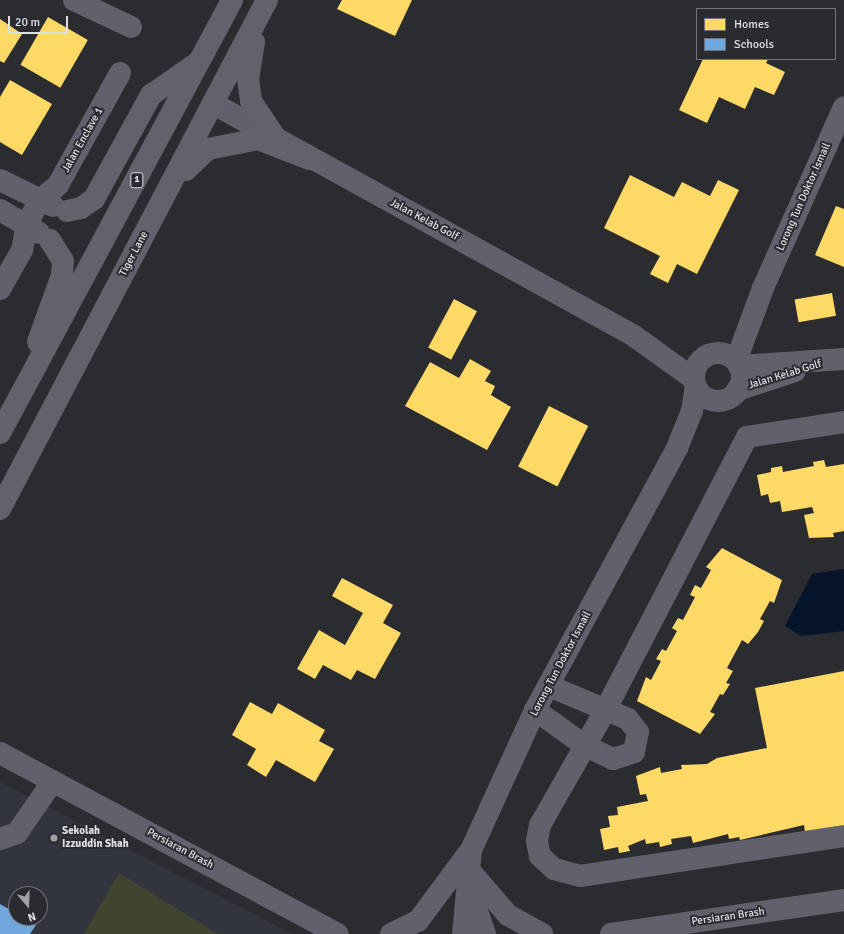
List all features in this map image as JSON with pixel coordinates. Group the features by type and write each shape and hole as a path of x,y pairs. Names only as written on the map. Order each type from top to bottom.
{"main road":[{"name":"1","path":"0,433 232,0"},
{"path":"266,2 249,57 248,79 251,101 277,140"},
{"name":"Tiger Lane","path":"0,509 214,104 266,2"},
{"path":"67,211 82,208 94,199 151,96 201,60"},
{"path":"41,359 60,350 181,129 198,113 214,104"},
{"path":"165,195 208,149 234,141 258,139 309,159"},
{"path":"28,382 62,275 63,261 50,240"}],"street":[{"path":"74,0 131,27"},
{"name":"Jalan Enclave 1","path":"39,201 58,185 120,73"},
{"name":"Jalan Kelab Golf","path":"214,104 309,159 634,336 695,383"},
{"name":"Lorong Tun Doktor Ismail","path":"725,359 764,288 844,107"},
{"path":"0,180 39,201 67,211"},
{"path":"0,289 22,250 27,224 39,201"},
{"path":"0,210 27,224 50,240"},
{"name":"Jalan Kelab Golf","path":"634,336 725,359 839,360"},
{"path":"725,359 741,382 731,395 708,398 695,383 694,371 725,359"},
{"name":"Jalan Kelab Golf","path":"731,395 839,360"},
{"name":"Lorong Tun Doktor Ismail","path":"463,934 463,910 470,869 535,710 677,448 692,411 695,383"},
{"name":"Lorong Tun Doktor Ismail","path":"677,448 731,395"},
{"path":"844,422 747,437 606,709 584,745 540,825 540,856 554,869 580,876 844,836"},
{"path":"535,710 584,745 613,759 634,752 638,744 635,726 606,709 548,686"},
{"name":"Persiaran Brash","path":"0,753 338,934"},
{"path":"0,839 17,833 53,781"},
{"path":"391,934 418,921 470,869"},
{"path":"470,869 485,934"},
{"path":"470,869 508,915 542,934"},
{"name":"Persiaran Brash","path":"612,934 661,930 844,900"}],"shaded area":[{"name":"Sekolah Izzuddin Shah","path":"0,782 292,934 0,934"}],"green space":[{"path":"119,873 218,934 84,934"}],"water":[{"path":"844,569 844,631 801,636 785,626 812,574"}],"building: Homes":[{"path":"342,0 412,0 395,36 337,9"},
{"path":"48,17 88,40 60,88 21,65"},
{"path":"0,19 22,34 4,63 0,61"},
{"path":"703,60 768,60 766,63 785,72 774,95 755,87 745,109 719,97 707,123 679,110"},
{"path":"10,80 52,104 22,155 0,142 0,97"},
{"path":"630,175 674,197 682,182 710,196 718,180 739,190 697,274 677,264 668,283 650,274 660,256 604,228"},
{"path":"836,206 844,209 844,267 815,255"},
{"path":"832,293 836,316 799,322 795,300"},
{"path":"454,299 477,311 451,360 428,348"},
{"path":"470,359 491,371 485,381 495,386 491,395 511,407 487,450 405,406 430,362 459,378"},
{"path":"549,406 588,426 557,487 518,467"},
{"path":"824,460 826,467 844,464 844,531 833,533 834,537 809,538 804,515 814,513 812,507 782,512 780,501 770,503 768,494 761,496 757,475 771,472 771,468 782,466 783,472 814,466 813,462"},
{"path":"722,548 782,580 774,603 770,601 760,619 764,621 758,632 748,644 742,640 727,668 733,671 726,683 730,684 723,695 720,694 710,712 715,714 700,734 637,701 646,677 651,680 661,661 656,659 662,649 666,651 677,631 672,628 678,618 683,620 695,597 690,595 695,585 701,588 711,570 706,567"},
{"path":"342,578 393,605 383,623 401,633 375,679 357,670 351,680 323,665 315,679 297,669 319,630 345,645 363,613 332,596"},
{"path":"844,671 844,832 806,839 804,825 740,840 739,837 729,839 728,834 693,843 691,836 671,839 672,844 660,847 659,842 646,844 645,839 628,846 630,851 619,853 618,847 604,850 600,829 610,827 608,816 618,815 617,807 648,801 646,794 640,795 636,776 660,767 661,773 682,769 681,765 707,764 717,758 767,748 755,688"},
{"path":"250,702 272,714 278,703 325,730 319,741 334,749 315,782 276,760 266,777 247,765 256,749 232,735"}],"building: Schools":[{"path":"0,904 8,908 8,926 35,926 30,934 0,934"}],"place":[{"name":"Sekolah Izzuddin Shah","path":"54,838"}]}
